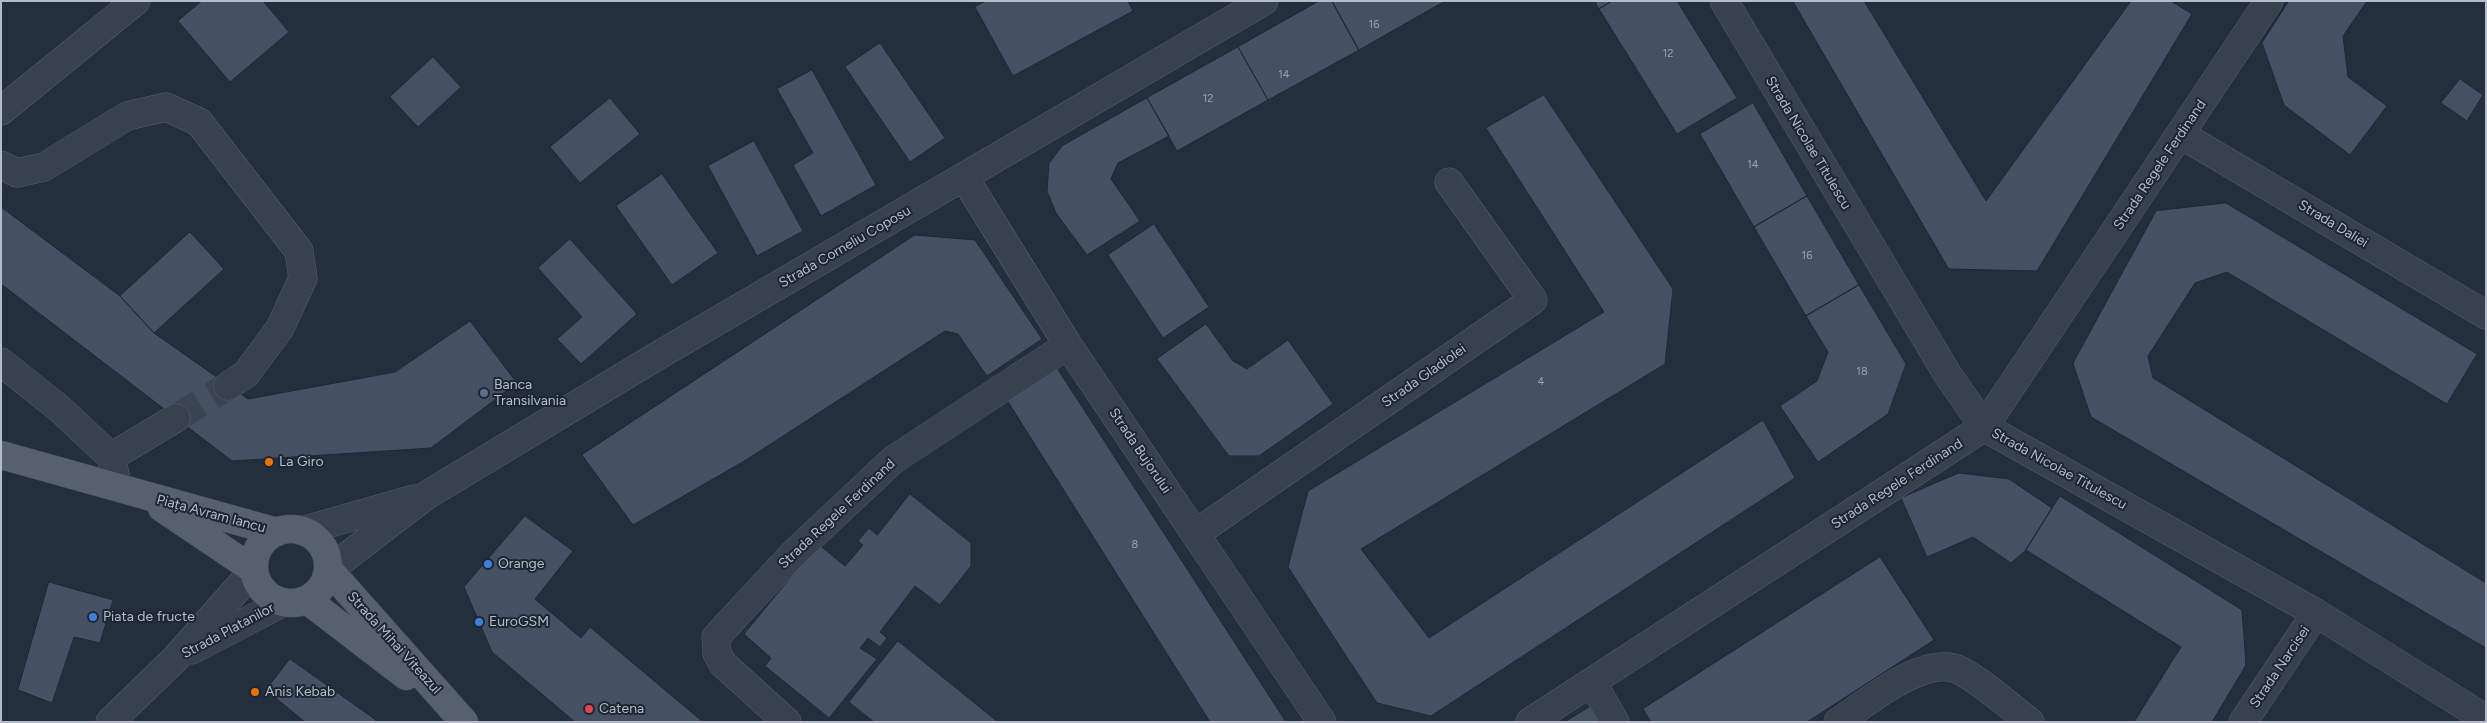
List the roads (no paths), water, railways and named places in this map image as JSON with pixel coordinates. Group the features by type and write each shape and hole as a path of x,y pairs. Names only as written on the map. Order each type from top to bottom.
{"main road":[{"name":"Piața Avram Iancu","path":"1,455 118,486 145,496 314,536 328,557 329,570"},
{"name":"Piața Avram Iancu","path":"145,496 254,570 255,557 260,545 290,531"},
{"path":"254,570 265,593 295,601 318,593 325,583 329,570"},
{"name":"Strada Mihai Viteazul","path":"329,570 461,719"},
{"name":"Strada Mihai Viteazul","path":"295,601 461,719"}],"street":[{"name":"Strada Corneliu Coposu","path":"329,570 427,495 650,360 1264,1"},
{"name":"Strada Nicolae Titulescu","path":"1724,1 1948,375 1984,427 2316,613 2486,719"},
{"name":"Strada Regele Ferdinand","path":"1530,722 1984,427 2269,1"},
{"path":"1,111 132,4"},
{"path":"1,165 17,173 44,167 127,116 166,107 199,122 299,251 303,278 280,328 246,374 228,386"},
{"name":"Strada Daliei","path":"2180,134 2486,315"},
{"name":"Strada Bujorului","path":"964,177 1068,345 1322,722"},
{"name":"Strada Gladiolei","path":"1195,534 1533,300 1449,182"},
{"name":"Strada Regele Ferdinand","path":"787,722 723,664 717,652 716,637 793,554 892,460 1068,345"},
{"path":"1,362 60,409 110,458 118,486"},
{"path":"110,458 176,418"},
{"name":"Strada Corneliu Coposu","path":"290,531 427,495"},
{"name":"Strada Platanilor","path":"110,722 175,660 254,570"},
{"name":"Strada Platanilor","path":"175,660 295,601"},
{"name":"Strada Narcisei","path":"2243,722 2316,613"},
{"path":"1838,722 1911,674 1932,667 1959,670 1991,690 2030,722"},
{"path":"1592,682 1615,722"}],"tunnel":[{"path":"176,418 228,386"}],"place":[{"name":"Banca Transilvania","path":"484,393"},
{"name":"La Giro","path":"269,462"},
{"name":"Orange","path":"488,564"},
{"name":"Piata de fructe","path":"93,617"},
{"name":"EuroGSM","path":"479,622"},
{"name":"Anis Kebab","path":"255,692"},
{"name":"Catena","path":"589,709"}]}
